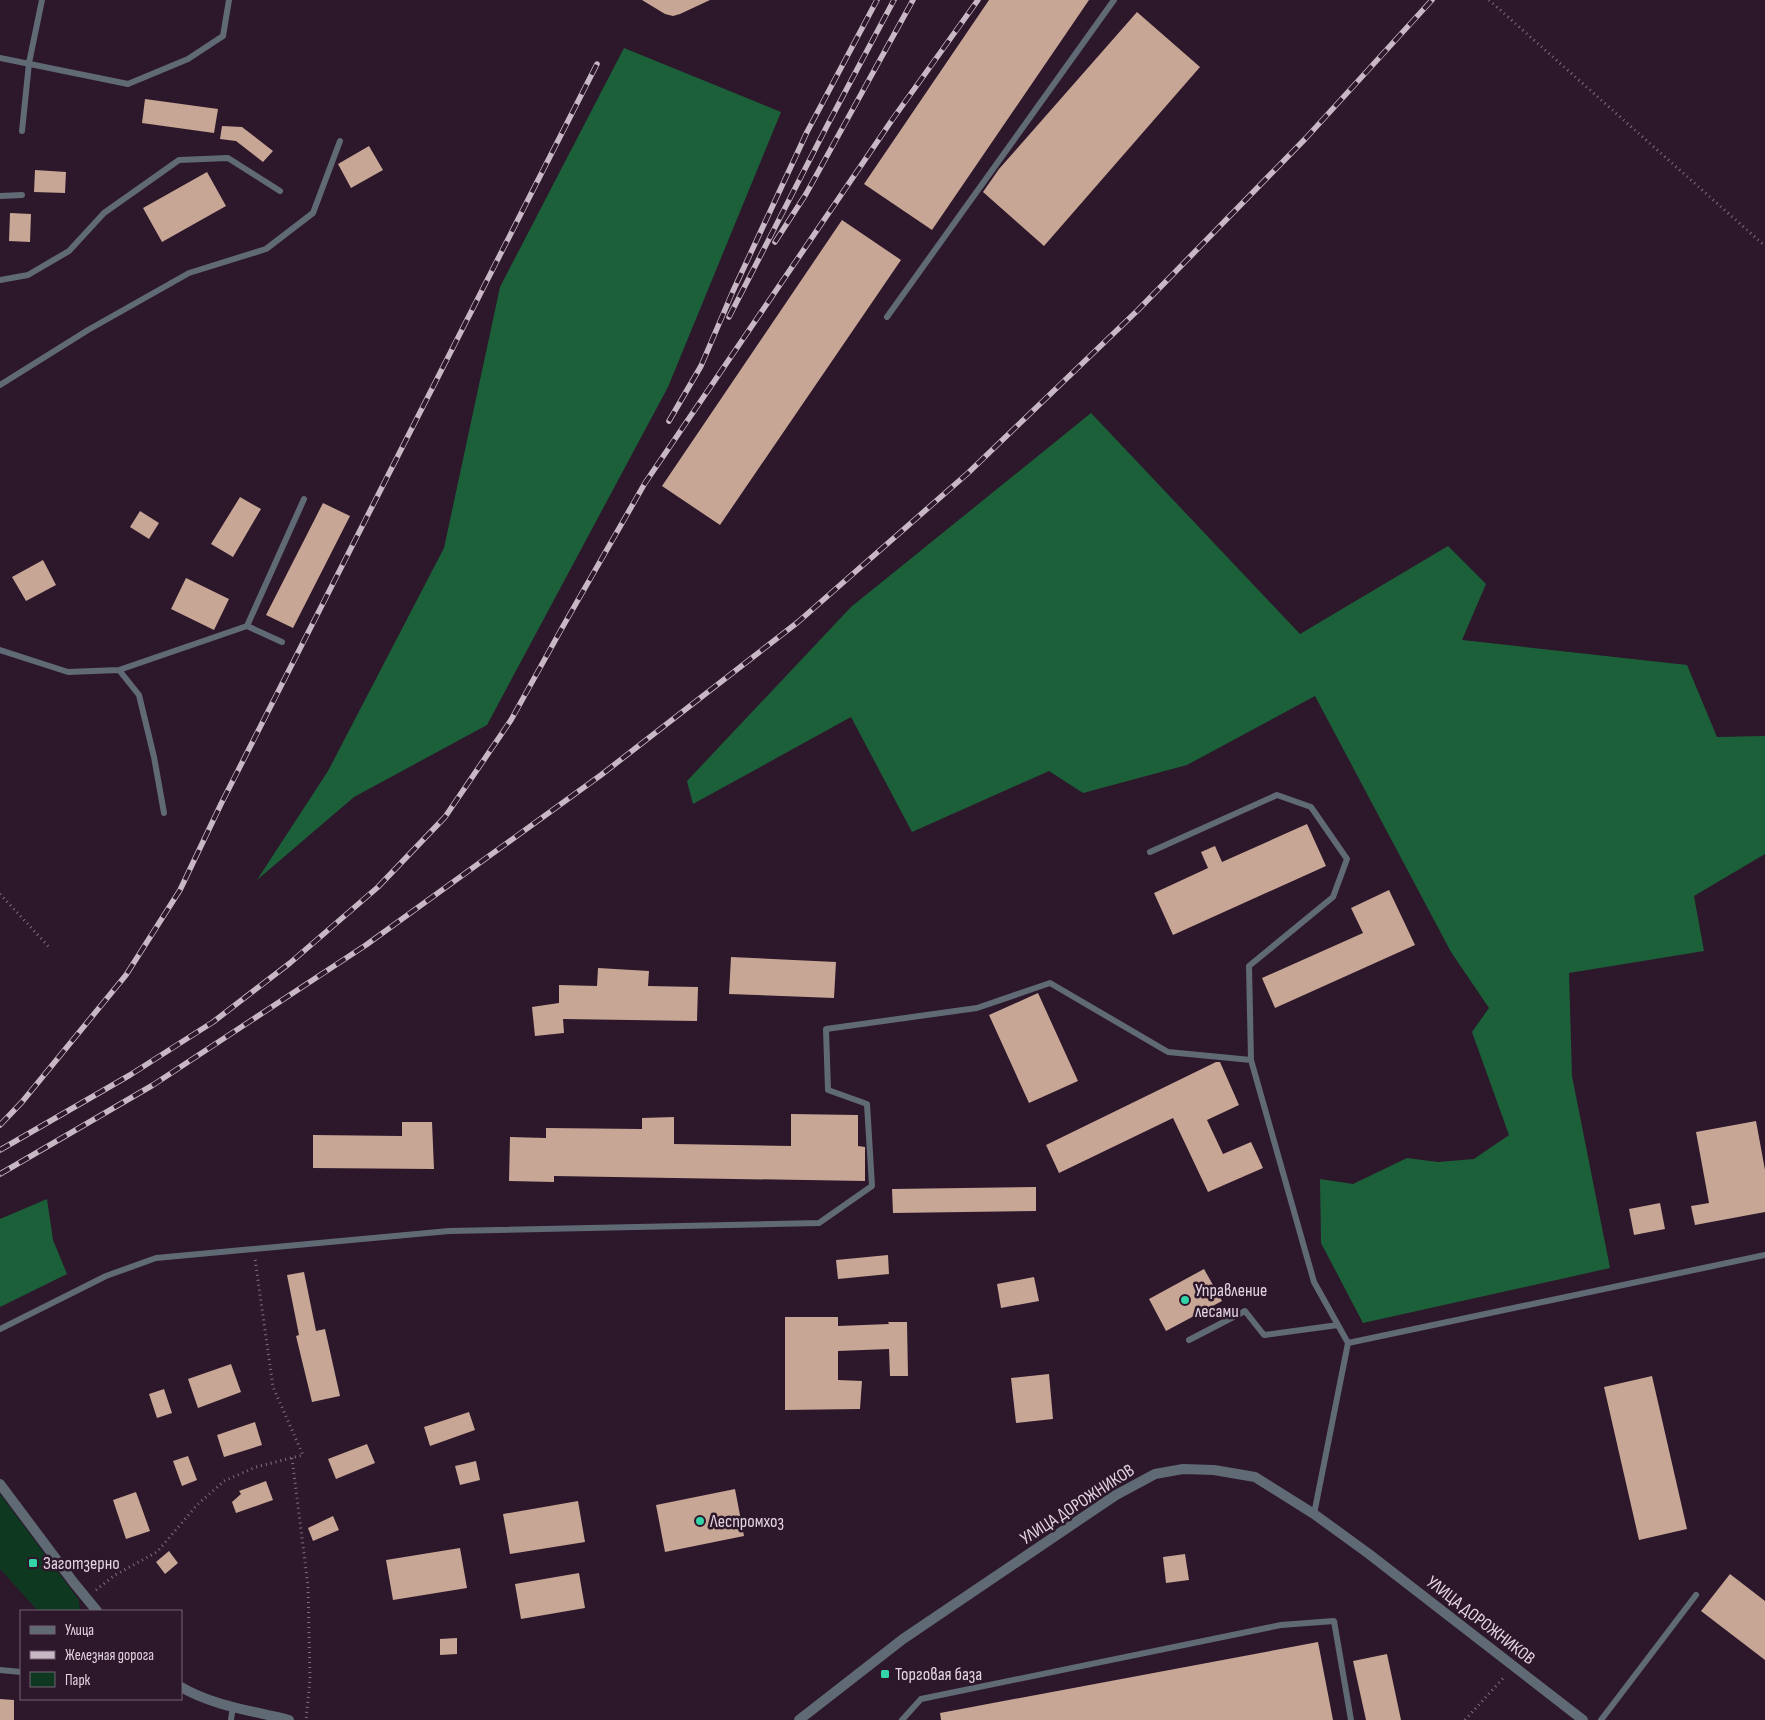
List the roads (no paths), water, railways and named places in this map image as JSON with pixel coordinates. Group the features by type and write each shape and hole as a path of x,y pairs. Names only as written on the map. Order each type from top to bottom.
{"street":[{"name":"УЛИЦА ДОРОЖНИКОВ","path":"799,1720 903,1640 1116,1495 1155,1474 1183,1469 1214,1470 1255,1477 1314,1514 1369,1554 1583,1720"},
{"path":"0,1484 85,1598 96,1610"},
{"path":"182,1688 193,1694 289,1720"}],"lane":[{"path":"22,131 29,63 42,0"},
{"path":"0,58 128,84 188,59 223,36 229,0"},
{"path":"887,317 1114,0"},
{"path":"0,385 88,330 189,273 266,249 313,213 340,142"},
{"path":"0,280 28,275 69,251 104,213 178,160 228,158 280,190"},
{"path":"0,196 22,195"},
{"path":"247,626 304,499"},
{"path":"0,650 68,672 119,670 247,626 282,642"},
{"path":"119,670 139,695 154,757 164,813"},
{"path":"1150,852 1276,795 1311,807 1347,860 1333,897 1249,966 1251,1060 1314,1282 1348,1343 1314,1514"},
{"path":"0,1329 106,1276 156,1258 449,1231 818,1223 872,1186 867,1104 828,1090 826,1029 977,1008 1050,982 1168,1052 1251,1060"},
{"path":"1348,1343 1765,1255"},
{"path":"1189,1340 1245,1311 1264,1335 1338,1325"},
{"path":"1601,1720 1696,1595"},
{"path":"902,1720 921,1699 1281,1625 1334,1621 1352,1720"},
{"path":"0,1670 20,1672"},
{"path":"231,1720 233,1706"}],"railway":[{"path":"669,421 701,366 733,291 807,132 877,0"},
{"path":"729,317 894,0"},
{"path":"775,242 806,194 913,0"},
{"path":"0,1150 130,1075 213,1022 290,963 378,887 445,817 511,720 645,483 892,120 978,0"},
{"path":"0,1174 153,1085 366,945 601,775 798,622 968,473 1138,310 1306,138 1432,0"},
{"path":"0,1125 22,1102 126,975 180,890 221,804 597,64"}],"place":[{"name":"Управление лесами","path":"1185,1300"},
{"name":"Леспромхоз","path":"700,1521"},
{"name":"Заготзерно","path":"33,1563"},
{"name":"Торговая база","path":"885,1674"}]}
